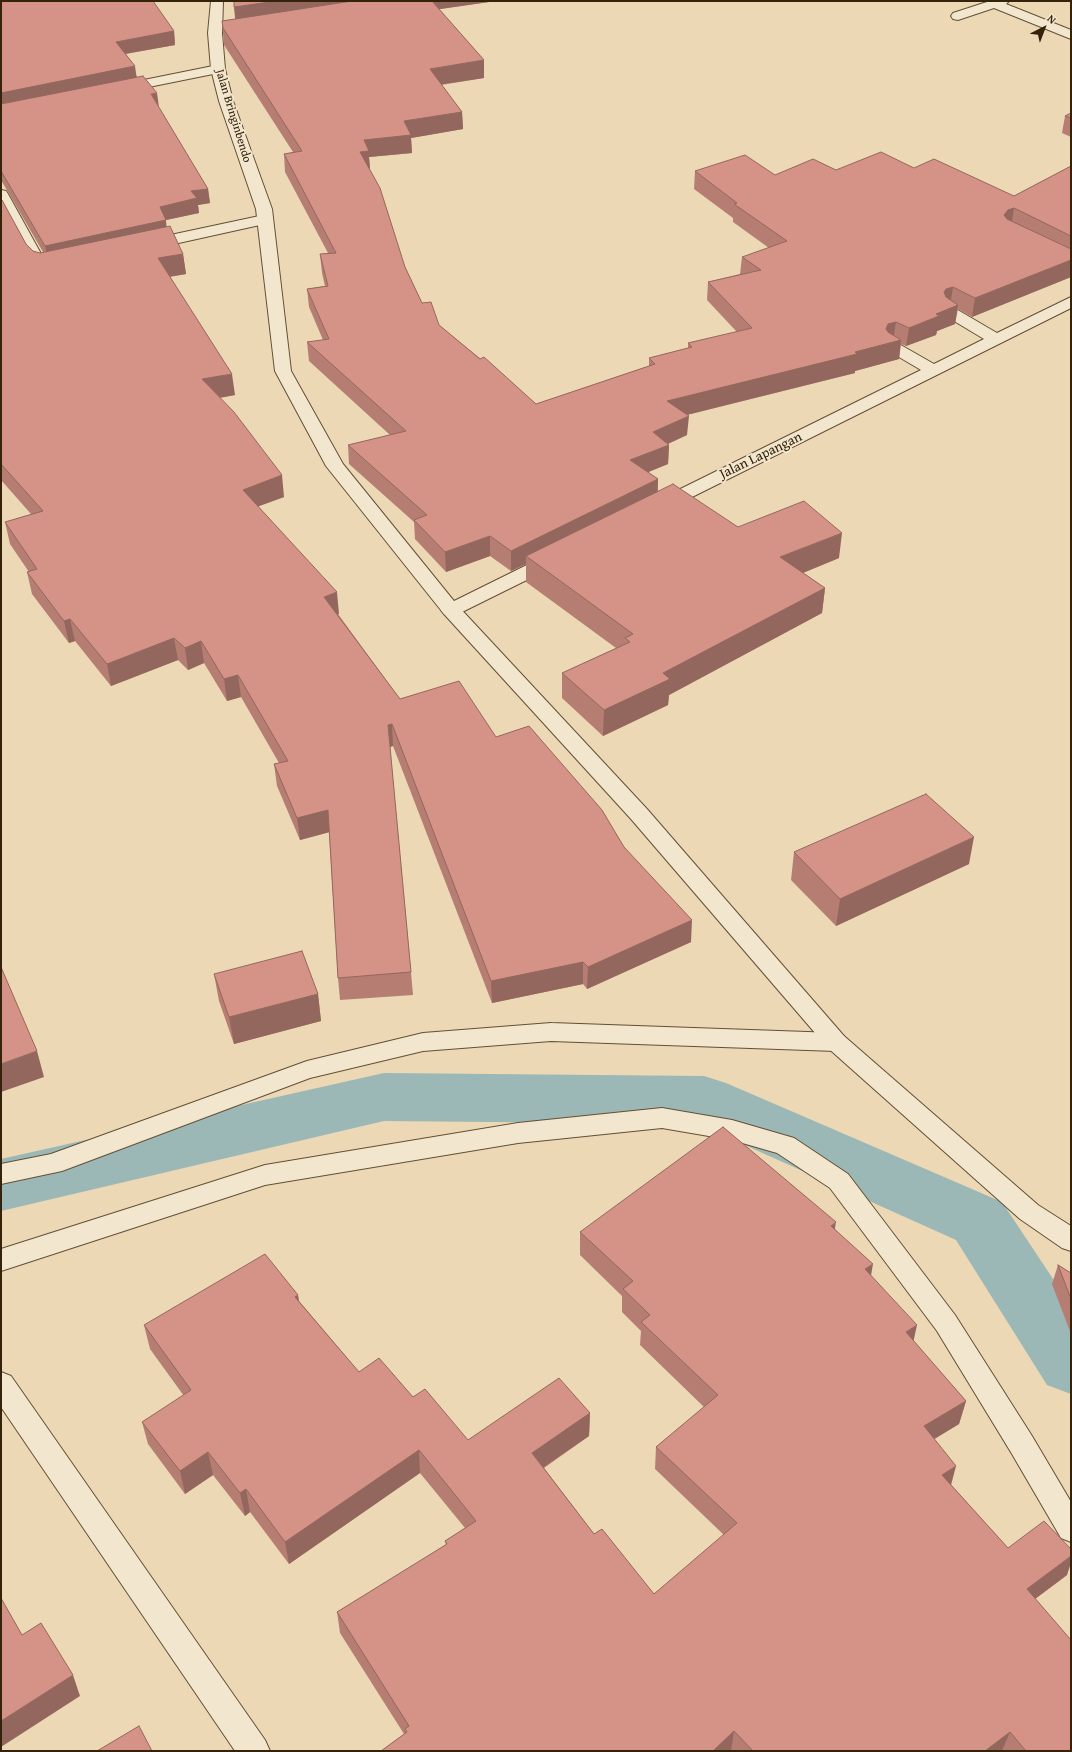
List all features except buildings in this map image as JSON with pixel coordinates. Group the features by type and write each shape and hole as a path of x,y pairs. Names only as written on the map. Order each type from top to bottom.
{"street":[{"name":"Jalan Bringinbendo","path":"217,1 215,33 218,69 226,101 264,210 265,232 283,371 335,466 451,610 639,814 836,1042 1029,1212 1071,1240"},
{"path":"958,16 998,3 1071,35"},
{"path":"215,33 231,31"},
{"path":"109,91 218,69"},
{"path":"1,194 39,264 44,267 60,265"},
{"path":"131,249 265,232"},
{"name":"Jalan Lapangan","path":"642,515 1071,302"},
{"path":"950,312 996,339"},
{"path":"892,347 933,370"},
{"path":"451,610 564,554"},
{"path":"1,1174 53,1164 307,1070 423,1042 550,1032 836,1042"},
{"path":"1,1260 265,1175 518,1133 662,1118 732,1130 785,1145 839,1181 946,1323 1022,1445 1071,1529"},
{"path":"1,1384 254,1751"}],"waterway":[{"path":"1,1185 384,1097 704,1100 979,1221 1071,1364"}]}
